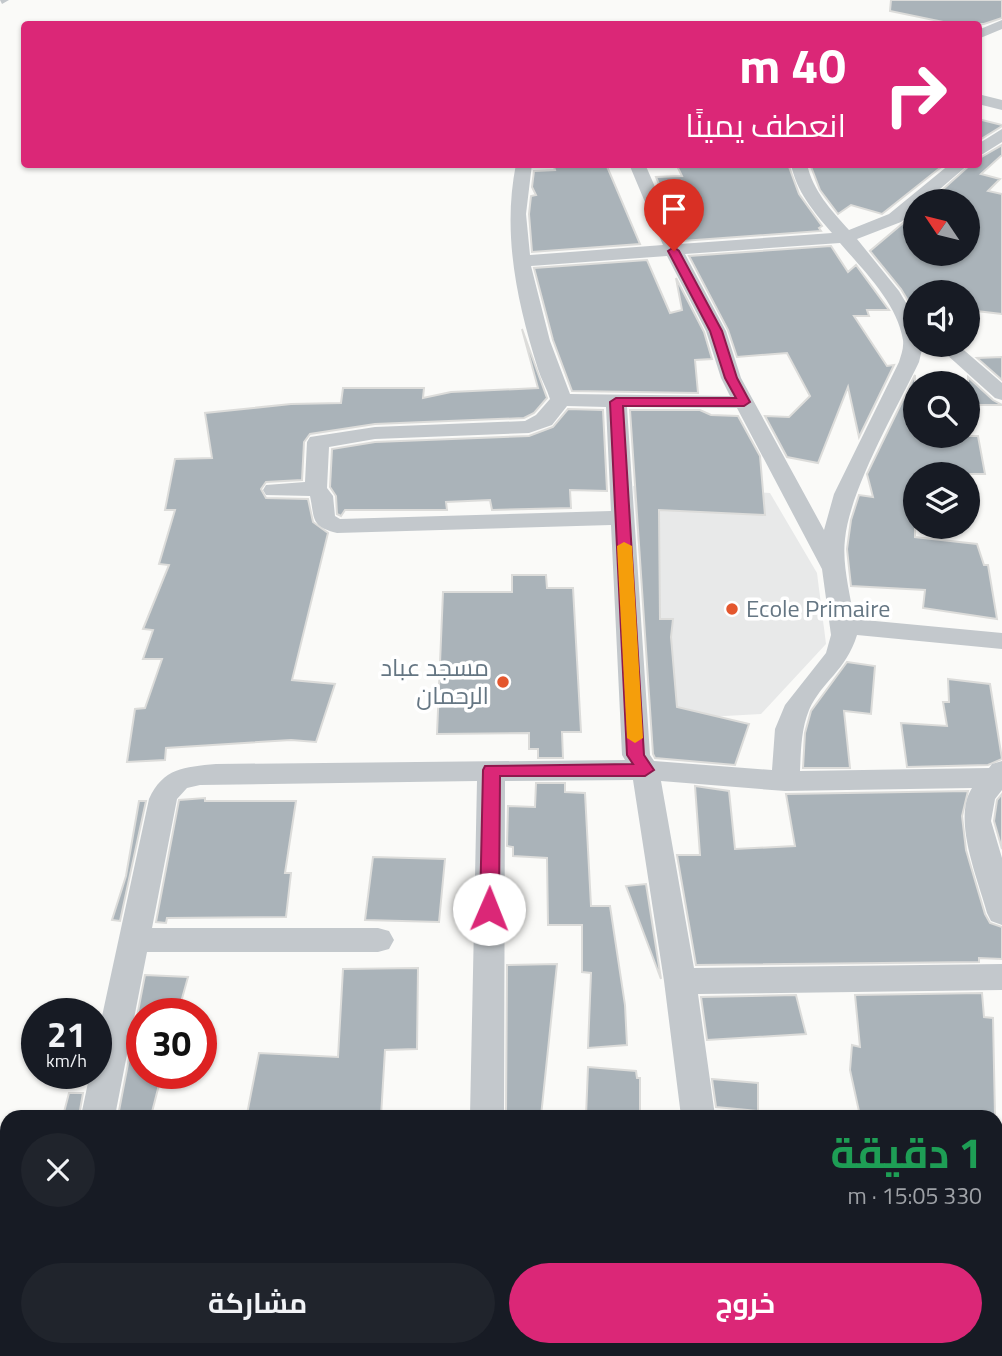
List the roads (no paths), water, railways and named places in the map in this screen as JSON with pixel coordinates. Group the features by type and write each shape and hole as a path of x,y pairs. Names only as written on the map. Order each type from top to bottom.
{"street":[{"path":"982,33 1002,24"},
{"path":"982,100 1002,105"},
{"path":"982,148 1002,134"},
{"path":"523,168 517,208 521,261 548,369 561,400"},
{"path":"639,168 674,251 716,331 731,378 834,571"},
{"path":"798,168 811,195 903,307"},
{"path":"931,189 956,168"},
{"path":"521,261 847,237 895,218 903,212"},
{"path":"785,781 789,729 793,717 798,705 838,655 845,635 834,571 833,539 845,494 910,357"},
{"path":"961,357 1000,389"},
{"path":"561,400 744,402"},
{"path":"561,400 544,420 529,427 375,433 318,442 316,489 322,496 324,518 337,526 623,519"},
{"path":"616,402 636,755 645,770 680,981 697,1110"},
{"path":"274,490 316,489"},
{"path":"843,626 1002,641"},
{"path":"487,1110 491,770"},
{"path":"99,1110 163,799 167,789 175,781 216,774 491,770 645,770 785,781 999,776"},
{"path":"999,776 981,797 977,821 1002,913"},
{"path":"134,940 378,940"},
{"path":"680,981 1002,977"}],"place":[{"name":"Ecole Primaire","path":"732,609"},
{"name":"مسجد عباد الرحمان","path":"503,682"}]}
